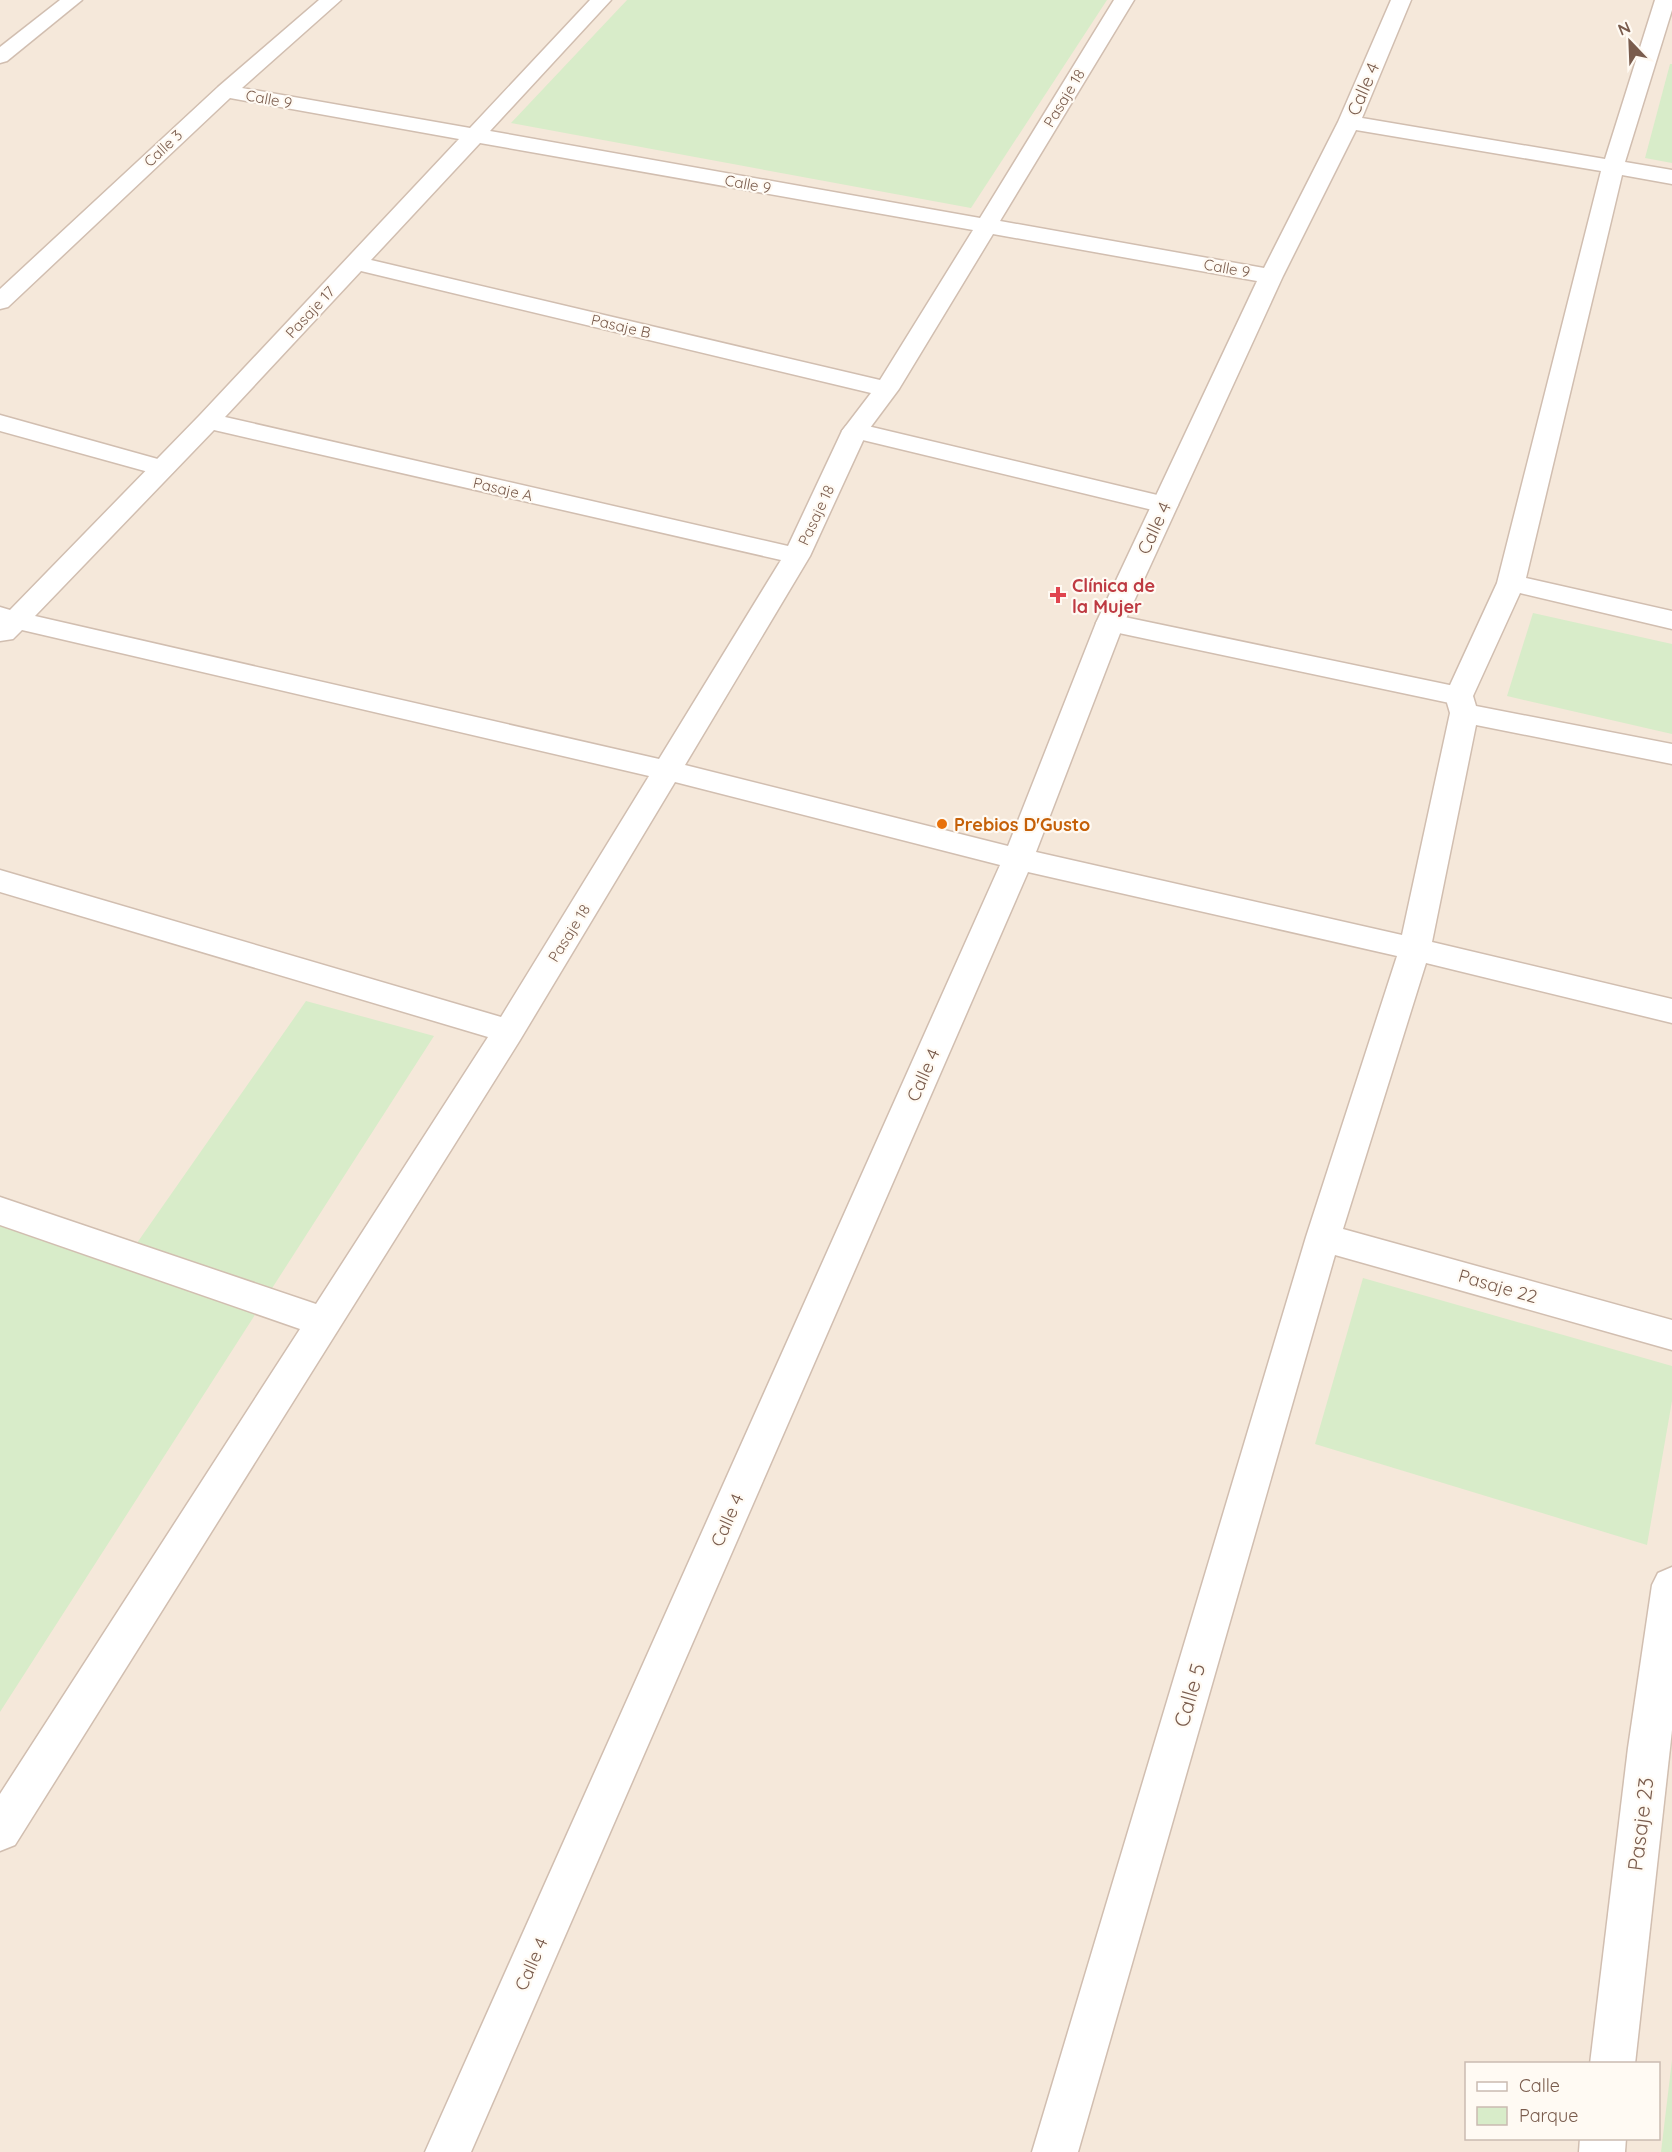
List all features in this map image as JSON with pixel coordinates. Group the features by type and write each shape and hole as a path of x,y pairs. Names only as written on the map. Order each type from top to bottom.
{"street":[{"path":"0,57 72,0"},
{"name":"Calle 3","path":"0,302 225,91 331,0"},
{"name":"Pasaje 17","path":"5,624 208,422 601,0"},
{"name":"Pasaje 18","path":"0,1831 509,1031 797,556 855,431 887,388 1124,0"},
{"name":"Calle 4","path":"448,2152 1018,860 1110,623 1271,276 1349,122 1401,0"},
{"name":"Calle 5","path":"1055,2152 1323,1237 1415,949 1462,705 1510,583 1613,167 1662,51 1665,0"},
{"name":"Calle 9","path":"225,91 1271,276"},
{"path":"1349,122 1672,177"},
{"name":"Pasaje B","path":"356,263 887,388"},
{"name":"Pasaje A","path":"208,422 797,556"},
{"path":"0,423 163,468"},
{"path":"855,431 1165,505"},
{"path":"1510,583 1672,620"},
{"path":"1110,623 1672,754"},
{"path":"5,624 668,771 1018,860 1415,949 1672,1011"},
{"path":"0,881 509,1031"},
{"path":"0,1211 324,1322"},
{"name":"Pasaje 22","path":"1323,1237 1672,1335"},
{"name":"Pasaje 23","path":"1612,2062 1660,1752 1672,1585"}],"shaded area":[{"path":"0,0 1672,0 1672,2152 0,2152"}],"green space":[{"path":"627,0 1107,0 971,208 511,123"},
{"path":"1670,64 1672,64 1672,163 1645,158"},
{"path":"1533,613 1672,644 1672,734 1507,696"},
{"path":"306,1001 434,1036 0,1712 0,1224 123,1263"},
{"path":"1363,1278 1672,1366 1672,1401 1647,1545 1315,1444"},
{"path":"1672,2060 1672,2152 1661,2152"}],"place":[{"name":"Clínica de la Mujer","path":"1058,595"},
{"name":"Prebios D'Gusto","path":"942,824"}]}
